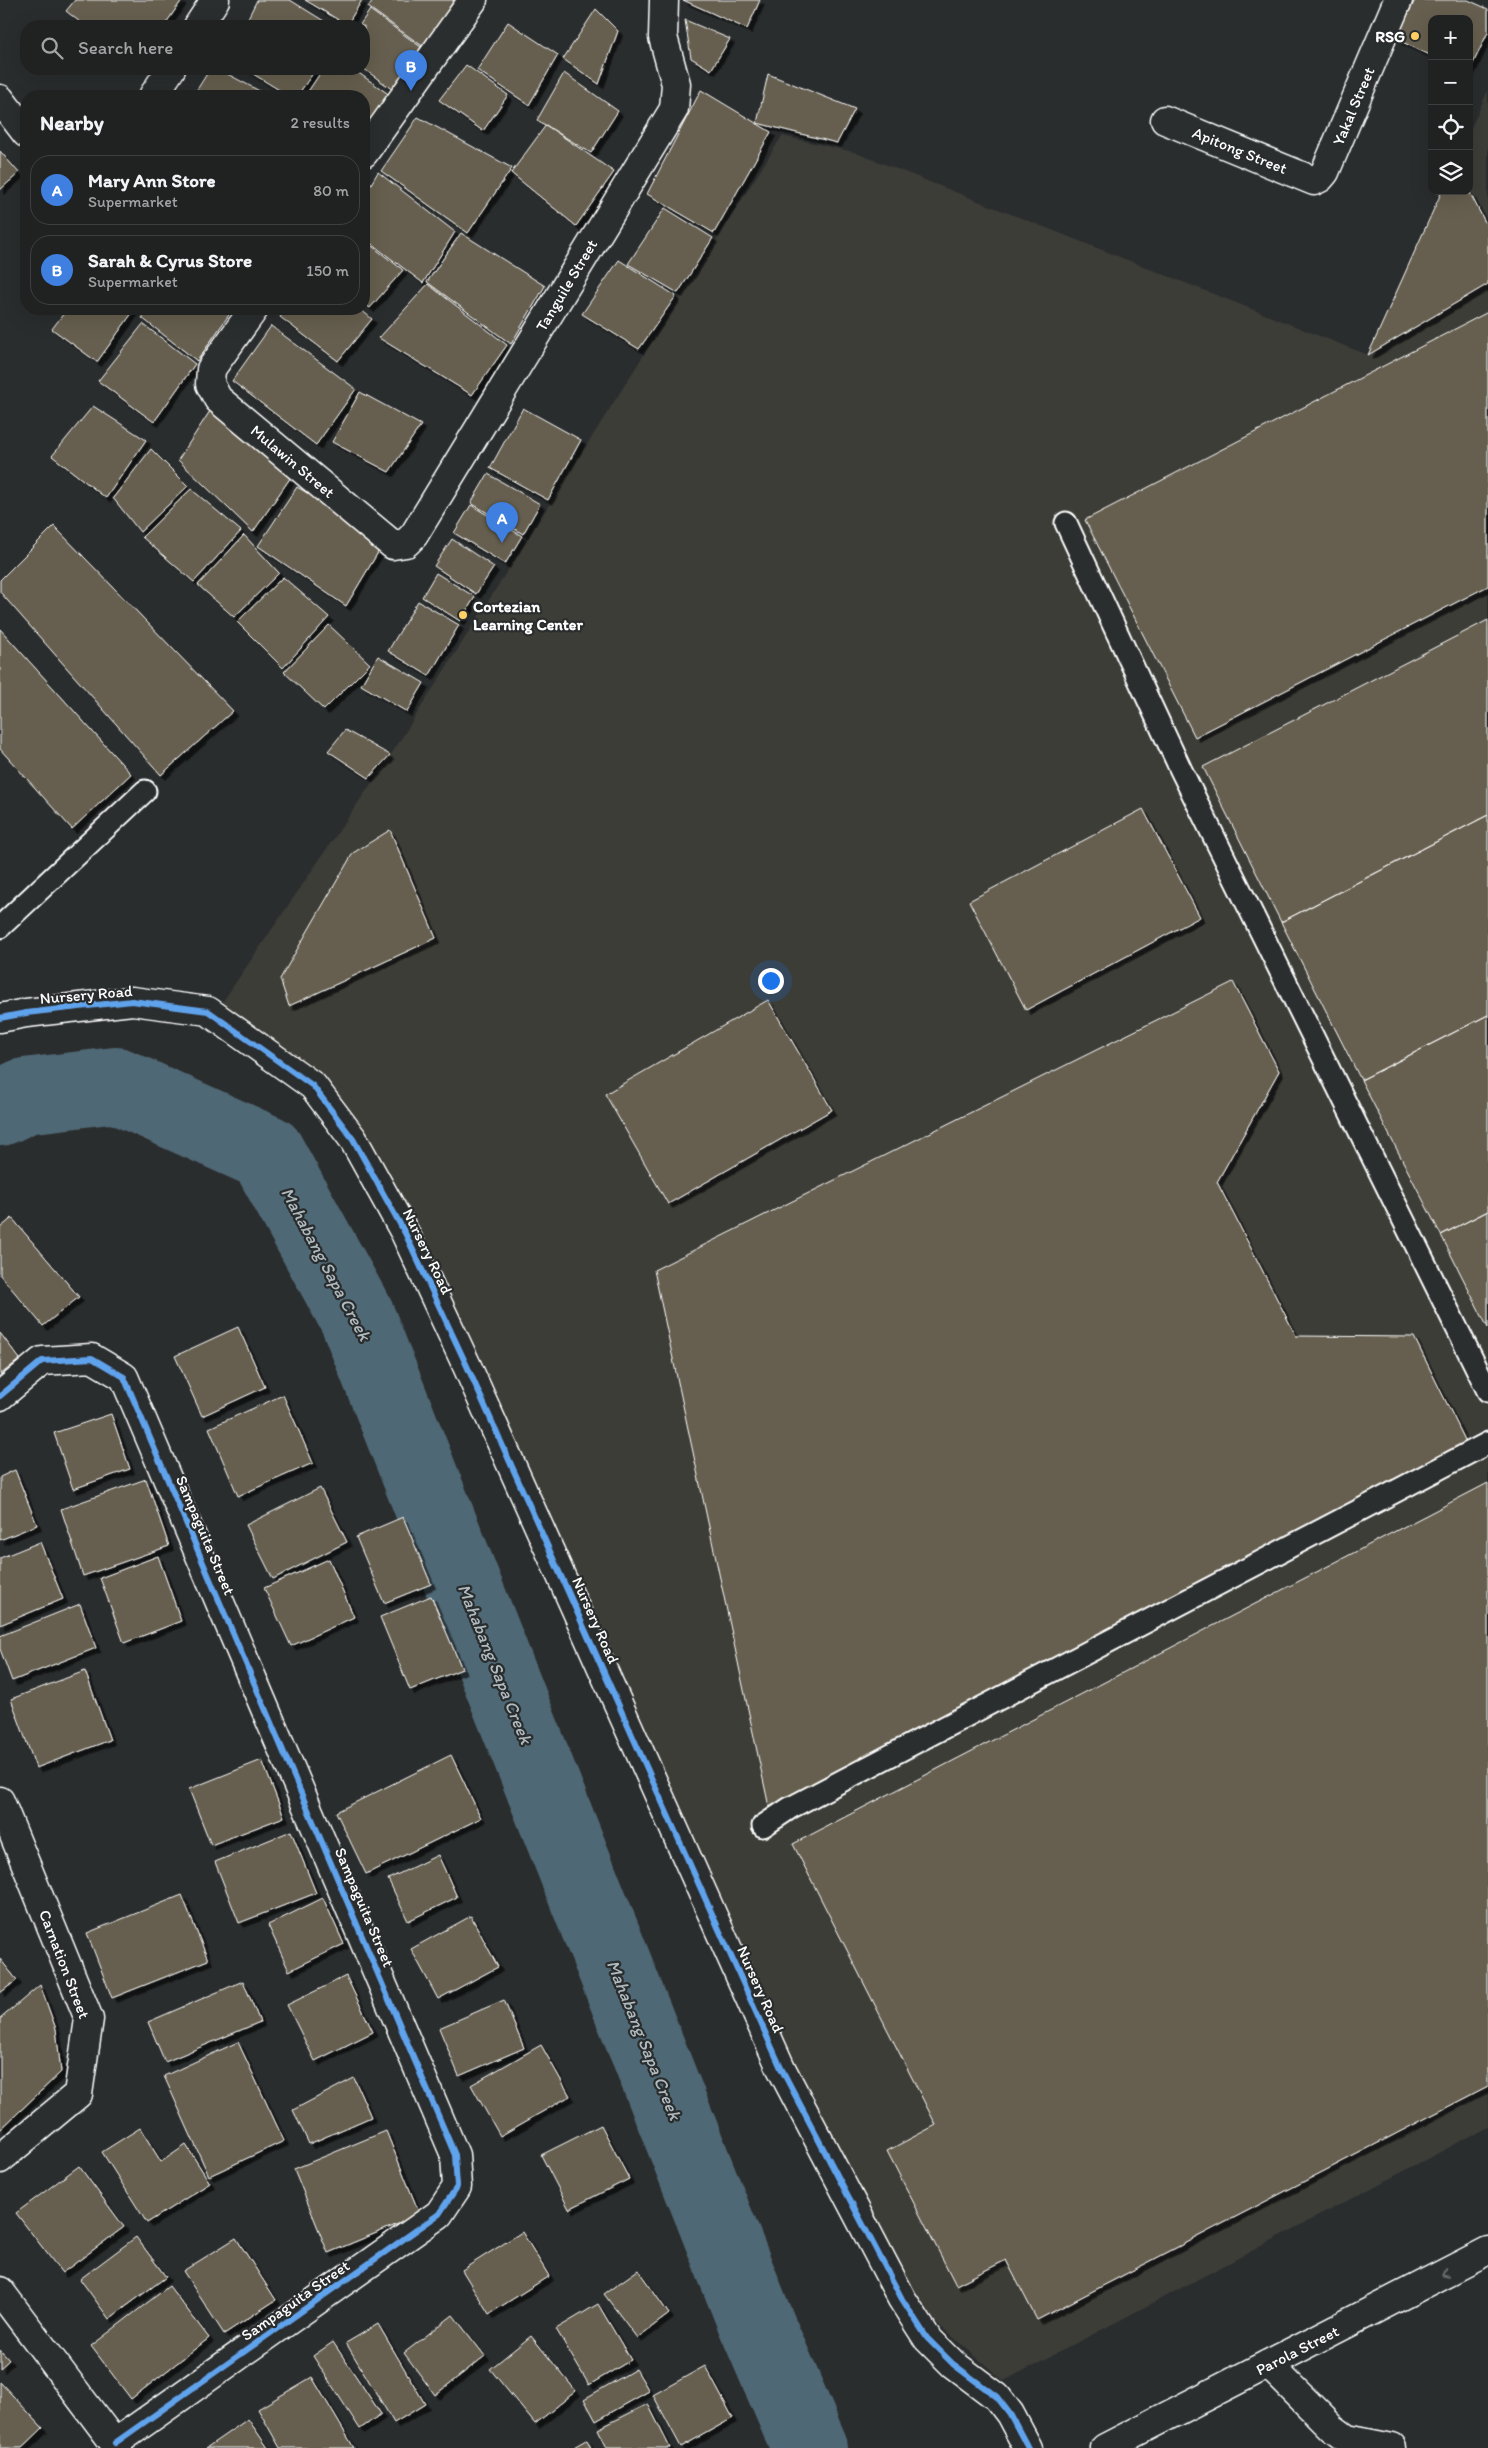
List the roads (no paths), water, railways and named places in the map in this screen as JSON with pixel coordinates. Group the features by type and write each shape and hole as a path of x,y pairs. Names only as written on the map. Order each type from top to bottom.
{"street":[{"path":"202,20 215,0"},
{"path":"370,144 472,0"},
{"name":"Tanguile Street","path":"393,545 406,543 414,534 674,108 676,84 663,37 664,0"},
{"name":"Yakal Street","path":"1314,181 1324,172 1398,0"},
{"path":"157,90 167,75"},
{"path":"0,99 20,125"},
{"name":"Apitong Street","path":"1165,120 1314,181"},
{"name":"Mulawin Street","path":"250,315 211,369 210,384 218,399 393,545"},
{"name":"Nursery Road","path":"0,1018 26,1013 132,1001 208,1010 313,1086 353,1139 406,1233 781,2068 902,2299 927,2338 953,2364 996,2397 1010,2414 1028,2448"},
{"name":"Sampaguita Street","path":"0,1396 42,1361 92,1358 124,1377 455,2155 457,2187 440,2214 118,2446"},
{"name":"Carnation Street","path":"0,1801 89,2019 78,2094 0,2159"},
{"name":"Parola Street","path":"1105,2448 1488,2251"},
{"path":"0,2291 118,2446"},
{"path":"1268,2364 1332,2428 1347,2439 1392,2448"}],"lane":[{"path":"1066,523 1181,770 1488,1391"},
{"path":"0,927 145,791"},
{"path":"763,1826 790,1808 1488,1443"}],"waterway":[{"name":"Mahabang Sapa Creek","path":"0,1108 25,1096 116,1085 267,1153 357,1317 754,2318 810,2448"}],"place":[{"name":"RSG","path":"1415,36"},
{"name":"Sarah & Cyrus Store","path":"411,91"},
{"name":"Mary Ann Store","path":"502,543"},
{"name":"Cortezian Learning Center","path":"463,615"}]}
